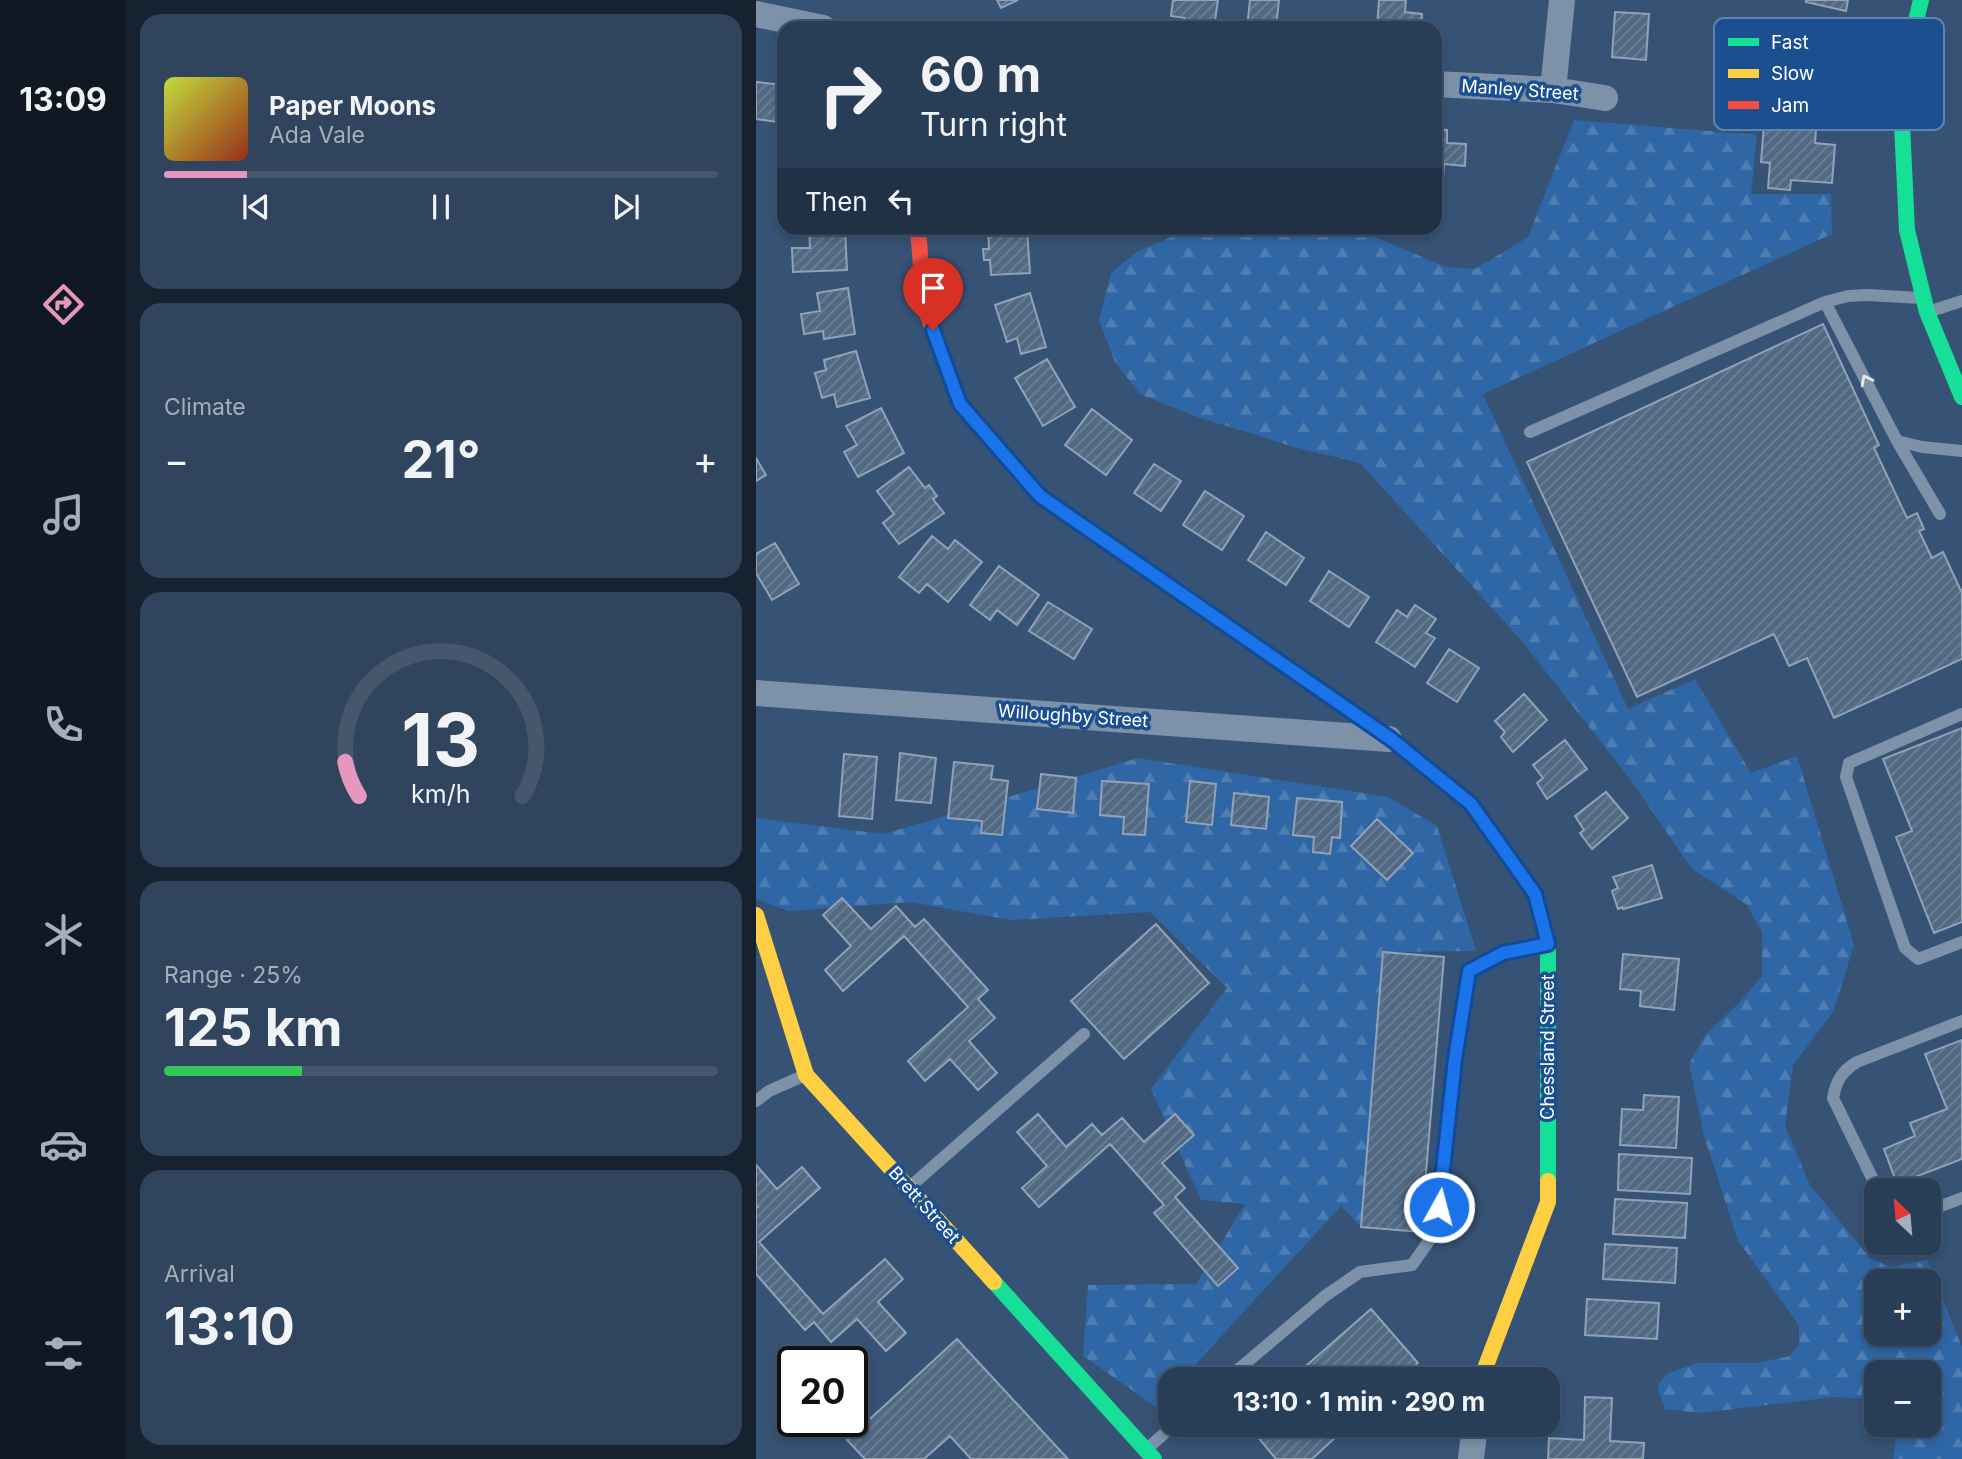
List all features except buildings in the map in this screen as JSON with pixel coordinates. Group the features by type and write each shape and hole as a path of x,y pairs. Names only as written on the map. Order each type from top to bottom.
{"street":[{"path":"756,13 780,0"},
{"path":"1553,90 1562,0"},
{"path":"1917,18 1922,0"},
{"path":"756,13 792,21"},
{"name":"Manley Street","path":"1442,84 1553,90 1605,97"},
{"path":"1902,130 1907,230 1926,305 1962,397"},
{"name":"Chessland Street","path":"919,235 924,305 960,404 1040,496 1391,739 1471,804 1535,894 1548,944 1548,1202 1486,1367"},
{"name":"Willoughby Street","path":"757,692 1391,739"},
{"name":"Brett Street","path":"756,915 806,1075 1150,1455"},
{"path":"1471,1459 1474,1437"}],"lane":[{"path":"1530,432 1825,302 1848,296 1926,305 1962,301"},
{"path":"1825,302 1897,441 1940,514"},
{"path":"1897,441 1922,447 1962,451"},
{"path":"1962,714 1849,763 1846,777 1905,948 1918,959 1962,942"},
{"path":"1241,1367 1325,1296 1360,1272 1412,1265 1436,1231 1455,1059 1469,971 1503,953 1548,944"},
{"path":"1872,1178 1833,1098 1840,1076 1857,1062 1962,1021"},
{"path":"909,1188 1084,1034"},
{"path":"756,1101 769,1091 806,1075"},
{"path":"1941,1206 1962,1198"},
{"path":"1150,1455 1165,1437"}],"green space":[{"path":"1574,120 1757,135 1751,194 1831,194 1832,234 1483,394 1628,709 1695,679 1751,773 1797,756 1854,945 1833,1012 1793,1065 1785,1126 1810,1185 1864,1251 1864,1255 1892,1267 1927,1260 1931,1269 1864,1269 1864,1346 1941,1346 1941,1295 1962,1347 1962,1459 1893,1459 1896,1437 1941,1437 1941,1360 1864,1360 1864,1398 1834,1397 1701,1413 1665,1409 1657,1386 1668,1373 1697,1363 1756,1363 1790,1356 1799,1344 1799,1325 1738,1241 1704,1136 1689,1064 1705,1035 1738,1004 1762,976 1762,932 1746,904 1692,869 1630,779 1521,640 1360,463 1298,448 1197,417 1140,394 1115,362 1099,320 1111,273 1138,251 1176,235 1360,235 1375,237 1446,267 1475,269 1528,237"},
{"path":"1138,758 1388,797 1437,826 1476,951 1383,952 1361,1227 1341,1206 1193,1367 1158,1367 1156,1407 1083,1356 1088,1285 1196,1284 1245,1204 1201,1200 1151,1089 1227,988 1150,912 1011,920 910,902 789,911 756,899 756,818 884,834"}],"traffic: fast":[{"path":"1917,18 1921,0"},
{"path":"1902,130 1907,230 1927,312 1962,397"},
{"path":"1480,817 1535,894 1548,944 1548,1181"},
{"path":"994,1282 1154,1459"}],"traffic: slow":[{"path":"1168,584 1391,739 1471,804 1480,817"},
{"path":"756,915 806,1075 994,1282"},
{"path":"1486,1367 1548,1202 1548,1181"}],"traffic: jam":[{"path":"919,235 924,305 960,404 1040,496 1168,584"}],"route":[{"path":"933,330 960,404 1040,496 1411,755 1471,804 1535,894 1548,944 1503,953 1469,971 1455,1059 1439,1207"}]}
